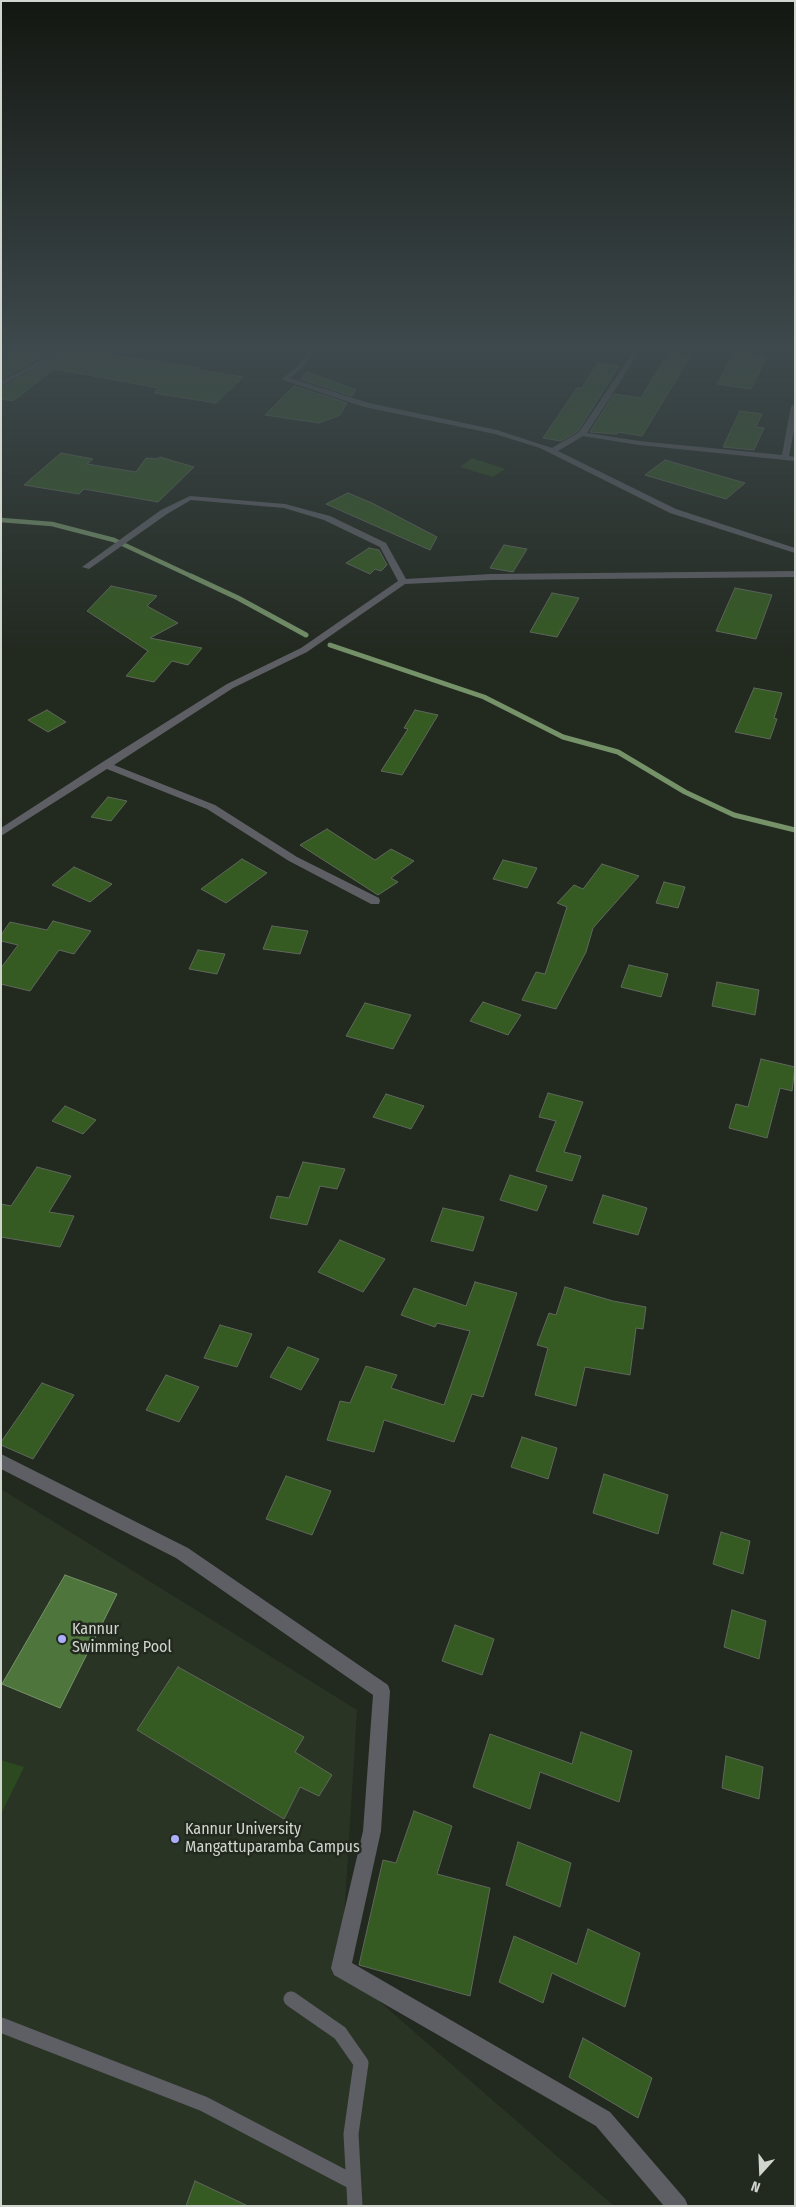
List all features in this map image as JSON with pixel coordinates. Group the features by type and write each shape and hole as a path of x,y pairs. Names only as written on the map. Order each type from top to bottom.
{"street":[{"path":"558,454 673,511 795,551"},
{"path":"746,454 795,459"},
{"path":"785,458 786,454"},
{"path":"86,567 164,512 190,498 285,506 327,518 383,545 403,582"},
{"path":"1,833 230,686 304,650 403,582 491,577 795,574"},
{"path":"105,765 211,807 293,859 375,901"},
{"path":"1,1462 182,1553 382,1691 372,1831 341,1968 603,2119 678,2206"}],"lane":[{"path":"291,1998 340,2033 361,2063 351,2134 355,2206"},
{"path":"1,2026 204,2104 353,2182"}],"shaded area":[{"path":"472,458 505,469 493,477 460,467"},
{"name":"Kannur University Mangattuparamba Campus","path":"1,1489 357,1710 341,1968 614,2206 1,2206"},
{"name":"Kannur Swimming Pool","path":"65,1575 117,1594 60,1708 2,1684"},
{"path":"1,1760 24,1767 1,1814"}],"building":[{"path":"60,454 93,459 87,464 136,472 146,458 157,459 160,457 194,467 158,502 84,489 79,494 24,485"},
{"path":"665,460 745,483 726,499 645,475"},
{"path":"348,493 372,503 437,537 430,550 326,504"},
{"path":"504,545 527,549 513,572 490,568"},
{"path":"369,548 379,550 387,565 381,571 375,569 370,574 346,563"},
{"path":"111,586 157,596 147,606 178,623 150,638 202,648 188,665 172,661 154,682 126,676 148,651 87,611"},
{"path":"735,588 772,595 756,639 716,631"},
{"path":"552,593 579,598 557,637 530,632"},
{"path":"754,688 782,693 774,718 777,719 770,739 735,732"},
{"path":"47,710 66,722 48,732 28,720"},
{"path":"415,710 438,715 402,775 381,771 408,729 404,728"},
{"path":"108,797 127,801 111,821 91,817"},
{"path":"327,829 375,860 391,849 414,861 391,878 398,882 378,895 300,845"},
{"path":"242,859 267,873 226,903 201,889"},
{"path":"503,860 537,868 527,888 493,879"},
{"path":"602,864 639,876 593,928 586,952 556,1009 522,1000 536,972 545,974 567,907 557,903 574,885 583,889"},
{"path":"74,867 112,884 90,902 52,885"},
{"path":"664,882 685,887 678,908 656,903"},
{"path":"53,921 91,931 74,954 59,950 30,991 1,984 1,968 18,945 1,941 1,935 10,922 47,930"},
{"path":"272,926 308,931 300,954 263,949"},
{"path":"198,950 225,954 217,974 189,969"},
{"path":"629,965 668,974 661,997 621,987"},
{"path":"717,982 759,990 755,1015 712,1006"},
{"path":"483,1002 521,1015 508,1035 470,1021"},
{"path":"365,1003 411,1015 393,1049 346,1036"},
{"path":"761,1059 795,1067 792,1091 780,1088 767,1138 729,1128 736,1104 748,1107"},
{"path":"548,1093 583,1102 564,1152 581,1156 572,1181 536,1171 556,1121 539,1117"},
{"path":"386,1094 424,1106 411,1129 373,1117"},
{"path":"65,1106 96,1120 83,1134 52,1121"},
{"path":"303,1162 345,1169 337,1189 320,1186 307,1225 270,1218 277,1196 289,1198"},
{"path":"37,1167 71,1176 49,1212 74,1216 60,1247 1,1237 1,1204 11,1206"},
{"path":"510,1175 547,1186 537,1211 500,1200"},
{"path":"603,1195 647,1208 638,1235 593,1223"},
{"path":"443,1208 484,1217 473,1251 431,1241"},
{"path":"340,1240 385,1259 363,1292 318,1272"},
{"path":"475,1282 517,1293 483,1397 472,1394 454,1442 384,1420 374,1452 327,1440 340,1401 350,1403 366,1366 397,1375 391,1388 444,1405 470,1331 437,1323 435,1327 401,1315 414,1288 466,1306"},
{"path":"565,1287 613,1301 646,1307 643,1329 636,1328 630,1375 585,1367 576,1406 535,1395 548,1348 537,1345 549,1313 556,1315"},
{"path":"220,1325 252,1334 237,1367 204,1358"},
{"path":"288,1347 319,1359 301,1390 270,1377"},
{"path":"166,1375 199,1387 179,1422 146,1410"},
{"path":"42,1383 74,1395 33,1459 1,1445 1,1442"},
{"path":"522,1437 557,1448 548,1479 511,1467"},
{"path":"604,1474 668,1495 658,1534 593,1513"},
{"path":"286,1476 331,1491 312,1535 266,1519"},
{"path":"721,1532 750,1541 743,1574 713,1564"},
{"path":"732,1610 766,1621 759,1659 724,1647"},
{"path":"455,1625 494,1639 482,1675 442,1661"},
{"path":"178,1667 304,1737 295,1752 332,1775 319,1796 300,1787 284,1819 137,1730"},
{"path":"581,1732 632,1751 619,1802 540,1772 530,1809 473,1787 490,1734 572,1764"},
{"path":"726,1756 763,1767 759,1799 722,1788"},
{"path":"414,1811 452,1826 437,1874 490,1888 470,1996 359,1965 383,1860 396,1863"},
{"path":"518,1842 571,1863 560,1907 506,1885"},
{"path":"588,1929 640,1953 625,2007 552,1973 543,2003 499,1982 514,1936 577,1964"},
{"path":"583,2038 652,2078 638,2118 569,2077"},
{"path":"195,2181 248,2206 186,2206"}],"waterway":[{"path":"1,520 52,524 114,540 193,577"},
{"path":"191,576 238,598 306,635"},
{"path":"330,645 484,697 563,737 618,752 685,792 734,815 795,830"}],"place":[{"name":"Kannur Swimming Pool","path":"62,1639"},
{"name":"Kannur University Mangattuparamba Campus","path":"175,1839"}]}
